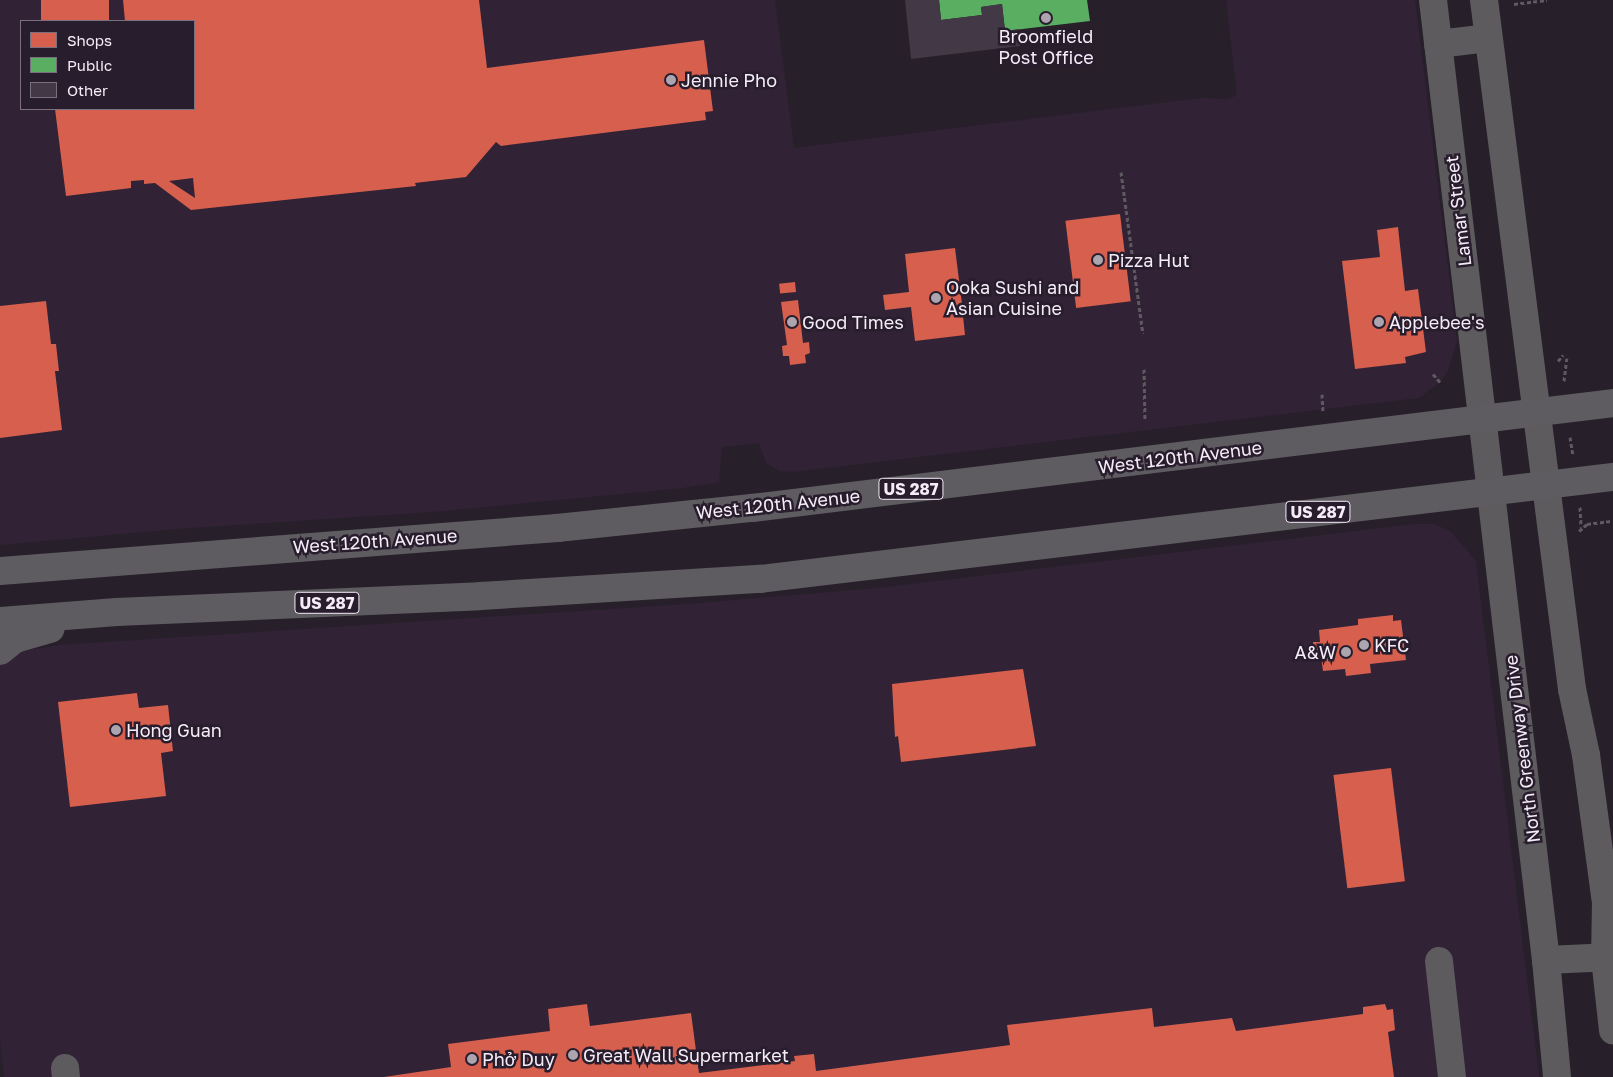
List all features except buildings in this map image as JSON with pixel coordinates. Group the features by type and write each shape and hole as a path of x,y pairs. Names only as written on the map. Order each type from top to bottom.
{"main road":[{"name":"West 120th Avenue","path":"0,571 557,528 752,508 1535,415 1613,403"},
{"name":"US 287","path":"0,621 117,612 470,596 760,579 1613,477"},
{"path":"0,651 15,639 117,612"}],"street":[{"name":"Lamar Street","path":"1433,0 1483,421"},
{"path":"1484,0 1535,415 1547,484 1572,689 1586,755 1606,902 1613,1030"},
{"path":"1438,44 1488,38"},
{"name":"North Greenway Drive","path":"1483,421 1546,960 1557,1077"},
{"path":"1546,960 1609,958"},
{"path":"1439,961 1452,1077"}],"path":[{"path":"1514,4 1547,0"},
{"path":"1121,172 1143,334"},
{"path":"1564,365 1567,358"},
{"path":"1144,369 1145,419"},
{"path":"1432,374 1440,382"},
{"path":"1580,508 1582,527"}],"shaded area":[{"path":"0,0 775,0 794,148 1201,98 1228,99 1237,95 1226,0 1415,0 1457,341 1448,371 1440,382 1419,398 792,472 780,471 766,463 759,443 722,447 719,482 683,488 432,512 176,529 0,545"},
{"path":"1415,524 1435,524 1451,532 1476,561 1539,1077 4,1077 0,1039 0,665 22,651 60,645 687,604 878,588"}],"place":[{"name":"Broomfield Post Office","path":"1046,18"},
{"name":"Jennie Pho","path":"671,80"},
{"name":"Pizza Hut","path":"1098,260"},
{"name":"Ooka Sushi and Asian Cuisine","path":"936,298"},
{"name":"Good Times","path":"792,322"},
{"name":"Applebee's","path":"1379,322"},
{"name":"KFC","path":"1364,645"},
{"name":"A&W","path":"1346,652"},
{"name":"Hong Guan","path":"116,730"},
{"name":"Great Wall Supermarket","path":"573,1055"},
{"name":"Phở Duy","path":"472,1059"}]}
